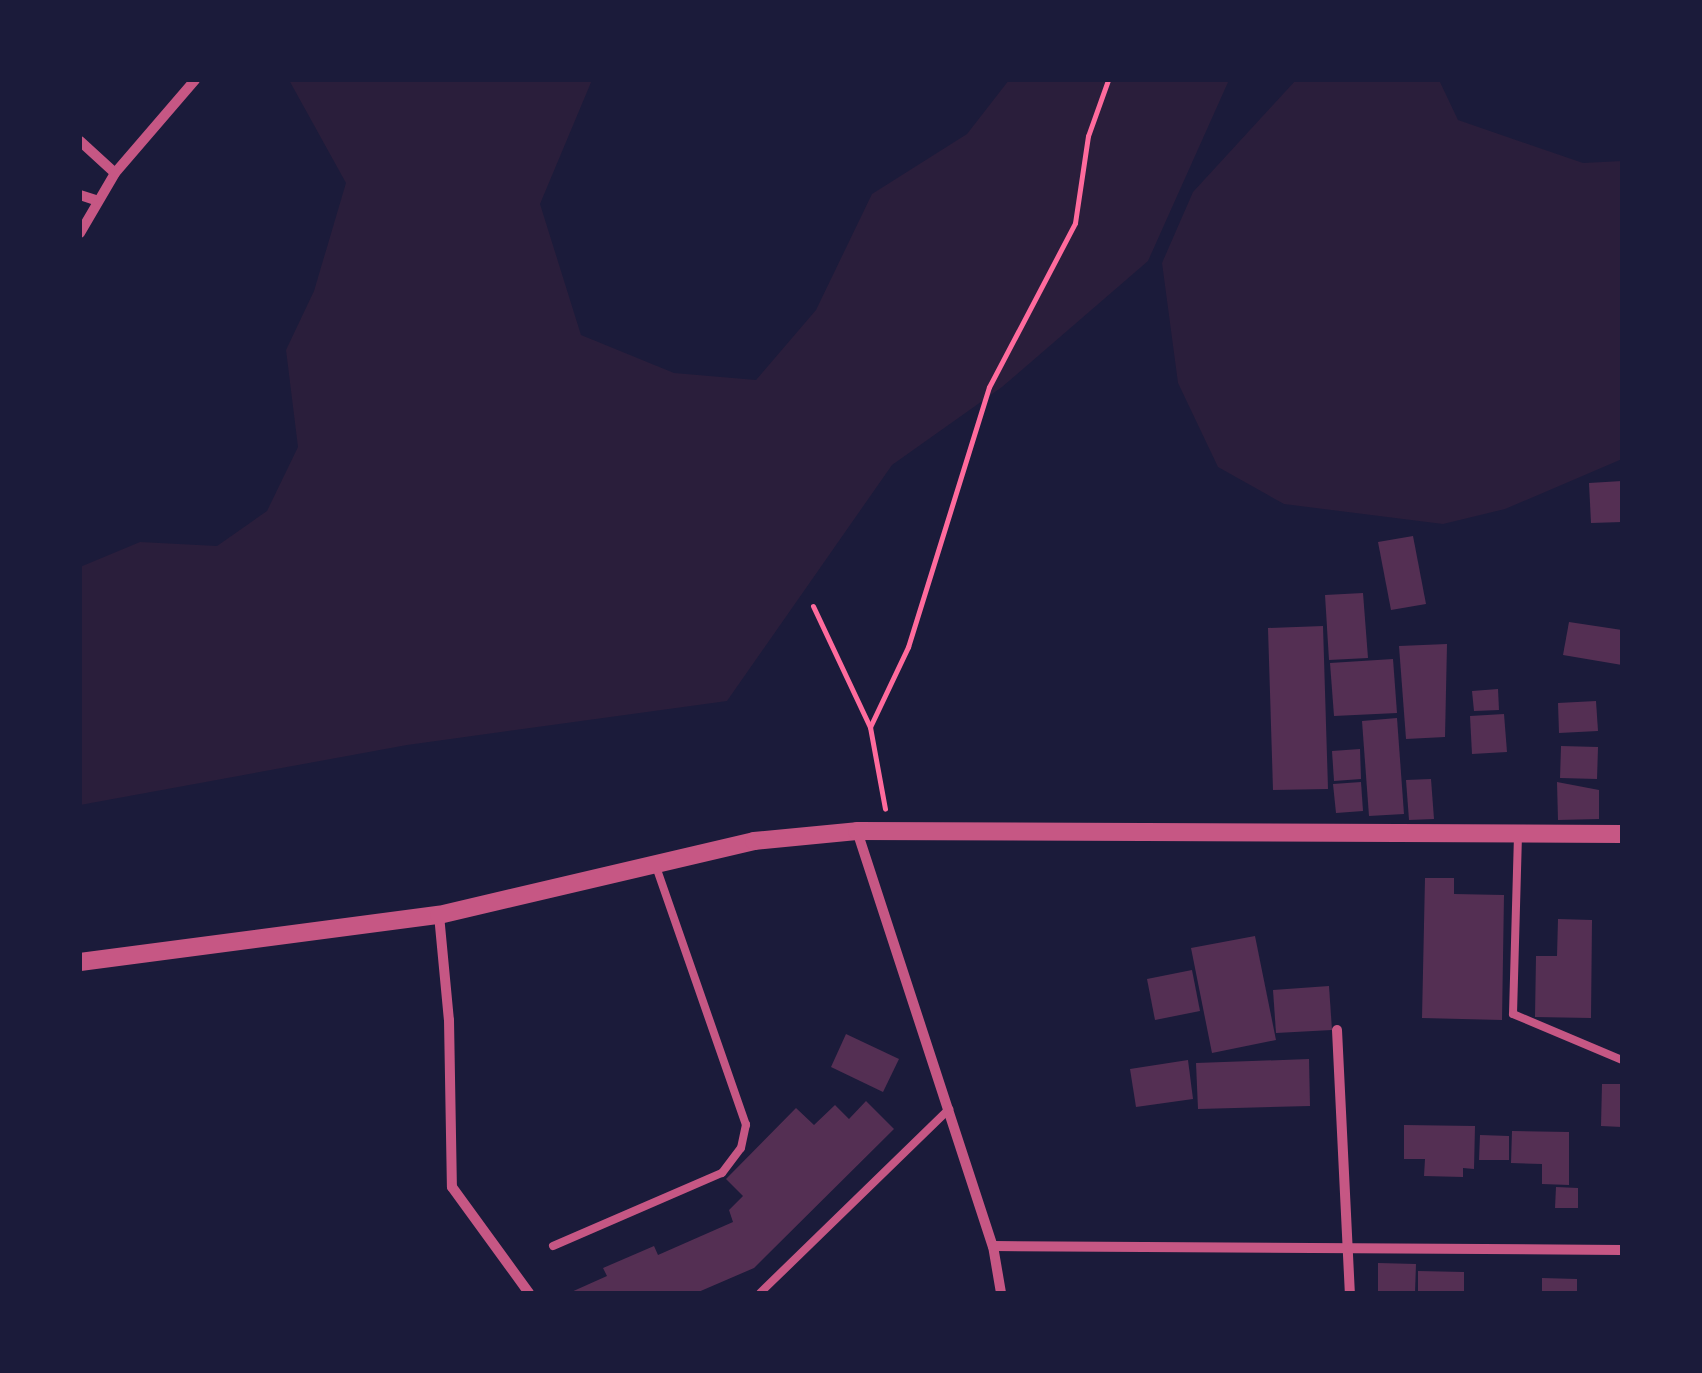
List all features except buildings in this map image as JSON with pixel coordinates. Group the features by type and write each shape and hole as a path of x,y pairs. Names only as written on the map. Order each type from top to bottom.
{"street":[{"path":"80,233 115,173 195,80"},
{"path":"80,141 115,173"},
{"path":"80,195 98,201"},
{"path":"856,831 993,1246 1001,1293"},
{"path":"80,962 439,915 754,841 856,831 1622,834"},
{"path":"439,915 450,1020 452,1187 529,1293"},
{"path":"1337,1030 1350,1293"},
{"path":"993,1246 1622,1250"}],"lane":[{"path":"1518,831 1513,1014 1622,1060"},
{"path":"553,1246 722,1173 741,1148 746,1125 656,866"},
{"path":"760,1293 949,1108"}],"path":[{"path":"870,726 908,647 989,387 1075,223 1088,136 1108,80"},
{"path":"814,606 870,726 889,829"}],"shaded area":[{"path":"289,80 592,80 540,204 581,335 674,373 756,380 816,310 872,194 967,134 1009,80 1229,80 1148,261 1002,387 892,465 727,701 407,745 80,805 80,567 140,542 217,546 267,511 298,447 286,350 314,291 346,183"},
{"path":"1296,80 1439,80 1458,120 1583,163 1622,161 1622,459 1505,509 1443,524 1284,504 1218,467 1178,383 1162,263 1193,192"}]}
